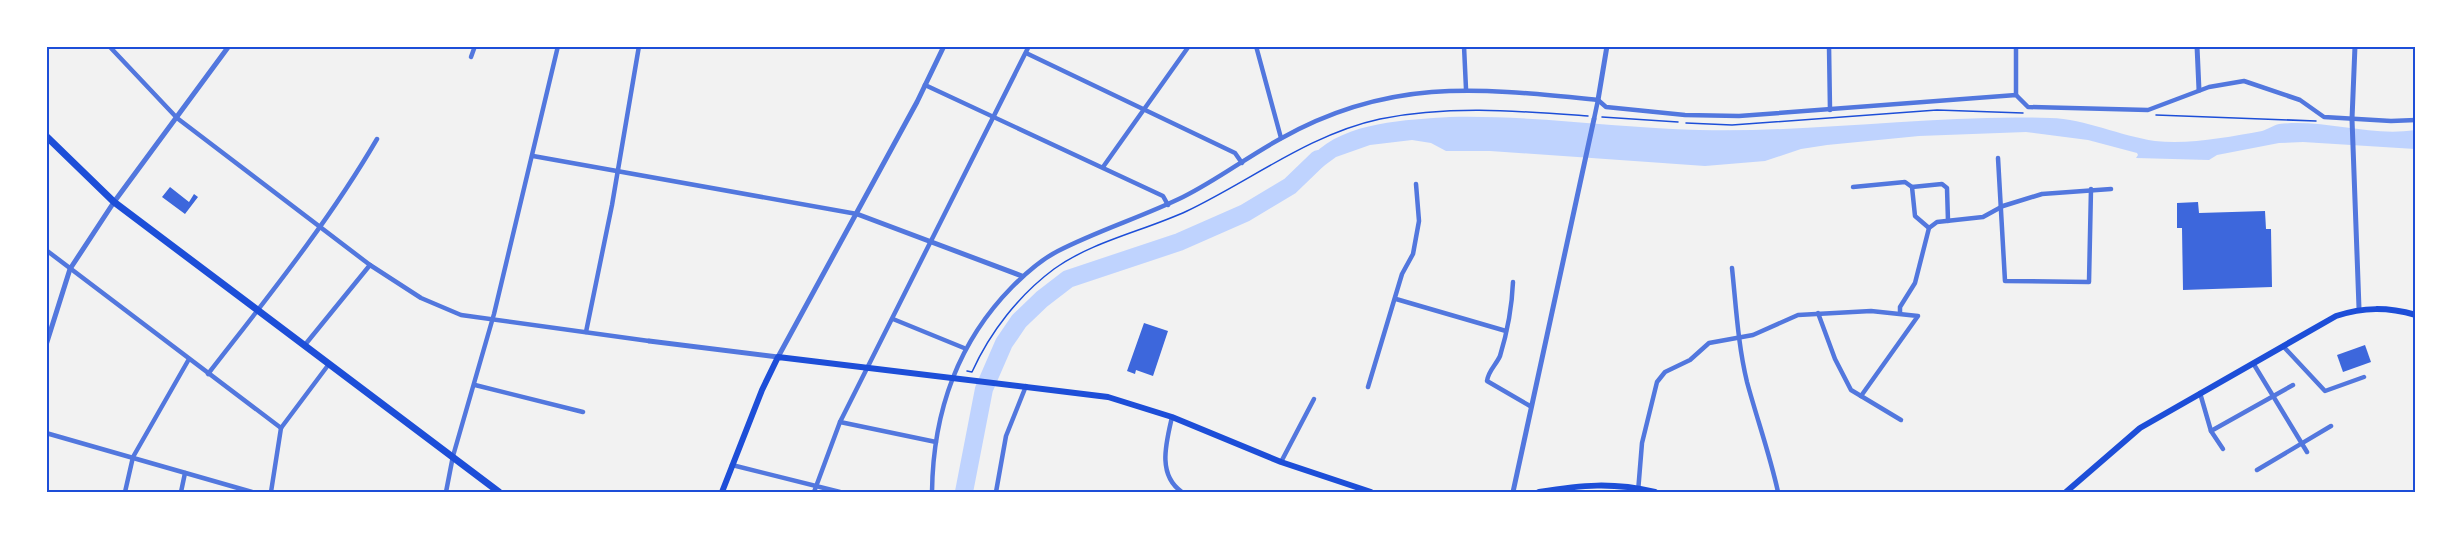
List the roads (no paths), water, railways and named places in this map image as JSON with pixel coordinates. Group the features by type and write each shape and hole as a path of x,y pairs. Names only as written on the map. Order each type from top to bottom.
{"main road":[{"path":"46,136 114,202 499,492"},
{"path":"2066,492 2140,428 2336,316 2359,308 2394,309 2415,315"},
{"path":"722,492 778,357 1016,384 1108,397 1172,417 1281,462 1371,492"},
{"path":"1539,492 1587,484 1613,484 1655,492"}],"street":[{"path":"109,46 177,118 370,266 445,311 491,320 778,357 857,214 944,46"},
{"path":"46,345 70,269 114,202 229,46"},
{"path":"471,57 475,46"},
{"path":"446,492 453,456 475,386 533,156 558,46"},
{"path":"586,332 639,46"},
{"path":"815,490 840,422 1029,46"},
{"path":"1103,167 1189,46"},
{"path":"1256,46 1281,138"},
{"path":"1464,46 1466,89"},
{"path":"1513,492 1530,406 1586,162 1607,46"},
{"path":"1829,46 1830,110"},
{"path":"2016,46 2016,95 2028,107 2148,110 2199,90 2248,81 2300,100 2321,116 2352,121 2415,120"},
{"path":"2197,46 2199,90"},
{"path":"2355,46 2352,121 2359,308"},
{"path":"1026,53 1235,153 1242,163"},
{"path":"925,85 1163,196 1168,205"},
{"path":"932,492 936,442 953,377 964,348 994,305 1022,276 1058,251 1168,205 1281,138 1344,110 1379,99 1466,89 1598,100 1605,107 1709,116 1782,115 2016,95"},
{"path":"208,374 320,227 377,139"},
{"path":"533,156 857,214 1022,276"},
{"path":"1998,158 2003,206 2005,281 2089,282 2091,189"},
{"path":"1853,187 1905,182 1912,187 1942,184 1947,188 1948,221"},
{"path":"1368,387 1404,269 1413,254 1419,224 1416,184"},
{"path":"1912,187 1915,216 1929,228"},
{"path":"1900,313 1900,307 1915,283 1929,228 1937,222 1983,217 2003,206 2042,194 2111,189"},
{"path":"46,250 281,428"},
{"path":"304,346 370,266"},
{"path":"1732,268 1739,338 1747,381 1768,448 1778,492"},
{"path":"1514,282 1499,357 1488,374 1487,381 1530,406"},
{"path":"1396,299 1506,331"},
{"path":"1638,490 1643,434 1659,379 1669,370 1690,360 1709,343 1767,330 1798,315 1871,311 1918,316 1861,396"},
{"path":"1818,313 1840,369 1851,390 1901,420"},
{"path":"893,319 964,348"},
{"path":"2283,346 2325,391 2364,377"},
{"path":"124,492 133,457 189,359"},
{"path":"2253,363 2307,452"},
{"path":"271,492 281,428 329,364"},
{"path":"2211,431 2293,385"},
{"path":"475,386 583,412"},
{"path":"996,492 1006,436 1026,386"},
{"path":"2200,393 2211,431 2223,449"},
{"path":"1281,462 1314,399"},
{"path":"1172,417 1165,454 1167,472 1171,485 1182,492"},
{"path":"840,422 936,442"},
{"path":"2257,470 2331,426"},
{"path":"46,433 252,492"},
{"path":"732,465 815,490 840,492"},
{"path":"181,492 186,473"}],"water":[{"path":"1450,117 1512,118 1699,130 1787,129 2006,117 2050,118 2077,121 2142,139 2168,142 2222,138 2262,131 2279,124 2296,123 2398,132 2415,130 2415,149 2303,142 2279,143 2217,155 2209,160 2136,158 2137,153 2088,140 2026,132 1919,136 1827,145 1801,149 1765,161 1705,166 1490,151 1446,151 1431,143 1412,140 1370,145 1336,157 1291,190 1313,155 1342,135 1396,121"}],"waterway":[{"path":"964,492 984,389 1004,343 1019,321 1042,299 1068,279 1179,242 1245,213 1290,186 1318,159"}]}
